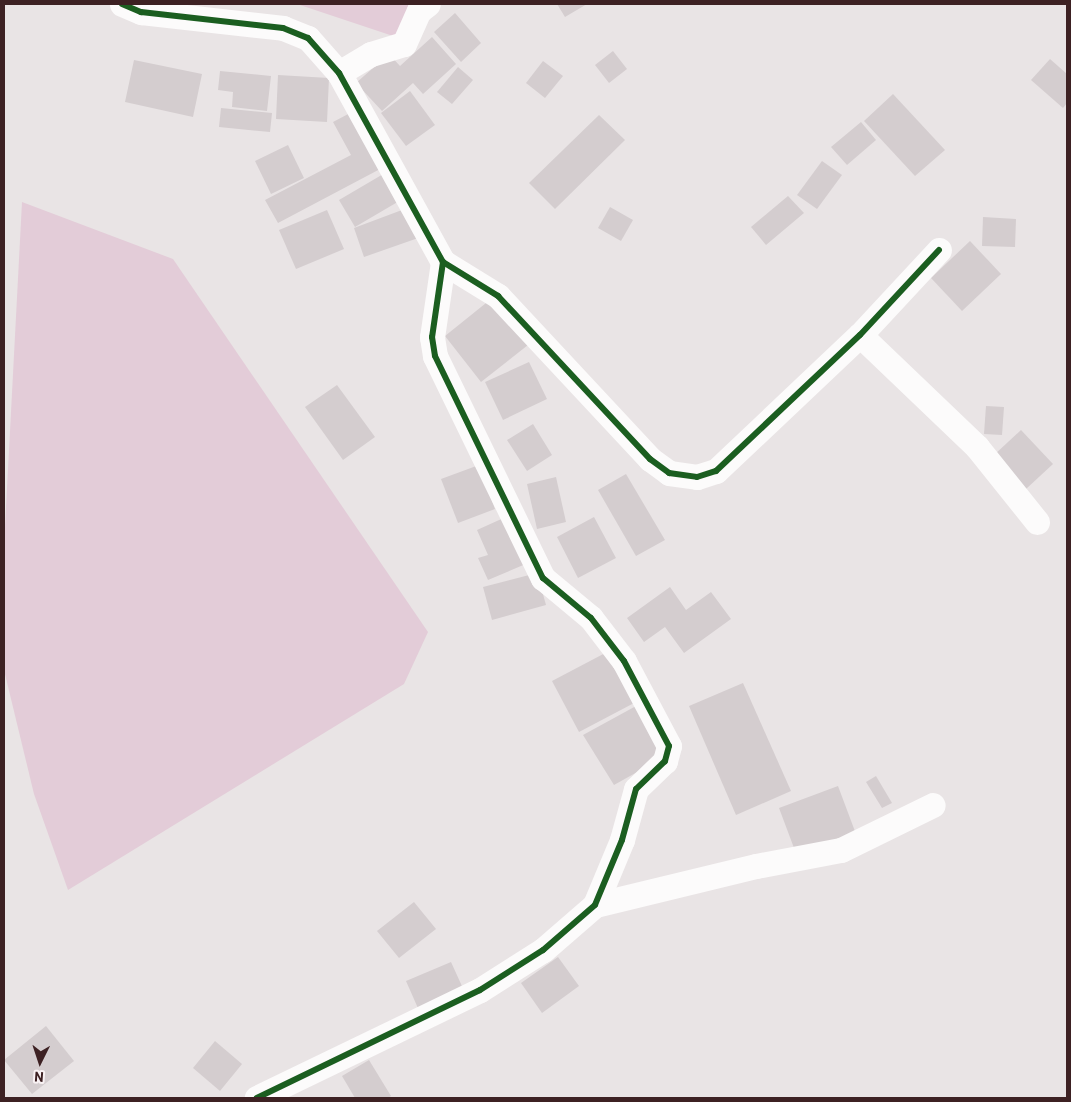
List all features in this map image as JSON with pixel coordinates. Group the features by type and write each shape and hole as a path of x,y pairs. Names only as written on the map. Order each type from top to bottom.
{"street":[{"path":"122,4 142,12 283,28 308,38 338,73 443,262 498,296 650,459 669,473 697,477 716,471 860,335 938,250"},
{"path":"338,73 371,54 404,44 420,11 428,4"},
{"path":"443,262 432,336 436,356 543,578 597,626 624,661 669,746 665,761 636,789 622,840 595,906"},
{"path":"860,335 977,447 1036,522"},
{"path":"257,1098 480,990 543,950 595,906 756,866 841,850 933,806"}],"shaded area":[{"path":"297,4 424,4 411,42"},
{"path":"22,202 173,259 428,632 404,684 68,890 34,794 4,670 4,546"}],"building":[{"path":"557,4 587,4 565,17"},
{"path":"455,13 481,43 461,62 434,32"},
{"path":"432,37 456,64 423,94 413,83 382,111 356,83 389,54 400,66"},
{"path":"613,51 627,69 609,83 595,65"},
{"path":"1050,59 1067,74 1067,103 1063,108 1031,80"},
{"path":"134,60 202,74 193,117 125,102"},
{"path":"543,61 563,76 545,98 526,83"},
{"path":"458,67 473,80 452,104 437,92"},
{"path":"220,71 271,76 267,111 232,107 233,92 218,90"},
{"path":"278,75 329,78 327,122 276,119"},
{"path":"410,91 435,125 406,146 381,113"},
{"path":"893,94 945,150 915,176 864,121"},
{"path":"221,108 272,113 270,132 219,127"},
{"path":"352,112 382,168 278,223 265,200 351,155 333,122"},
{"path":"599,115 625,140 555,209 529,183"},
{"path":"861,122 876,140 847,165 831,147"},
{"path":"288,145 304,178 271,194 255,161"},
{"path":"822,161 842,175 817,209 797,195"},
{"path":"385,173 401,200 355,227 339,200"},
{"path":"788,196 804,213 766,245 751,227"},
{"path":"410,207 421,237 364,257 354,228"},
{"path":"610,207 633,220 621,241 598,228"},
{"path":"327,210 344,249 296,269 279,230"},
{"path":"983,217 1016,219 1015,247 982,246"},
{"path":"970,241 1001,274 962,311 931,278"},
{"path":"491,299 528,345 481,382 445,336"},
{"path":"529,362 547,399 503,420 485,382"},
{"path":"337,385 375,437 343,460 305,407"},
{"path":"986,406 1004,407 1002,435 984,434"},
{"path":"533,424 552,455 527,471 507,440"},
{"path":"1021,430 1053,464 1026,489 994,455"},
{"path":"479,465 495,509 458,523 441,479"},
{"path":"626,474 665,540 636,556 598,490"},
{"path":"556,477 566,522 537,529 527,484"},
{"path":"508,516 528,563 488,580 478,558 488,555 477,530"},
{"path":"594,517 616,558 578,578 557,537"},
{"path":"537,573 546,605 492,620 483,587"},
{"path":"670,587 686,610 711,592 731,619 684,653 665,627 644,642 627,618"},
{"path":"609,651 636,702 579,732 552,681"},
{"path":"743,683 791,791 736,815 689,706"},
{"path":"636,706 664,757 614,785 583,735"},
{"path":"876,776 892,803 882,808 866,782"},
{"path":"838,786 856,834 797,856 779,808"},
{"path":"414,902 436,929 399,958 377,931"},
{"path":"558,957 579,986 542,1013 521,983"},
{"path":"451,962 466,995 421,1015 406,981"},
{"path":"46,1026 74,1061 32,1094 4,1060"},
{"path":"215,1041 242,1064 220,1091 193,1068"},
{"path":"369,1060 391,1096 388,1098 355,1098 342,1076"}],"cycle path":[{"path":"122,4 141,12 283,28 308,38 339,73 443,262 432,337 435,356 543,578 591,618 624,661 669,746 665,761 636,789 622,840 595,905 543,950 480,990 257,1098"},
{"path":"443,262 498,296 650,459 669,473 697,477 716,471 860,335 939,250"}]}
